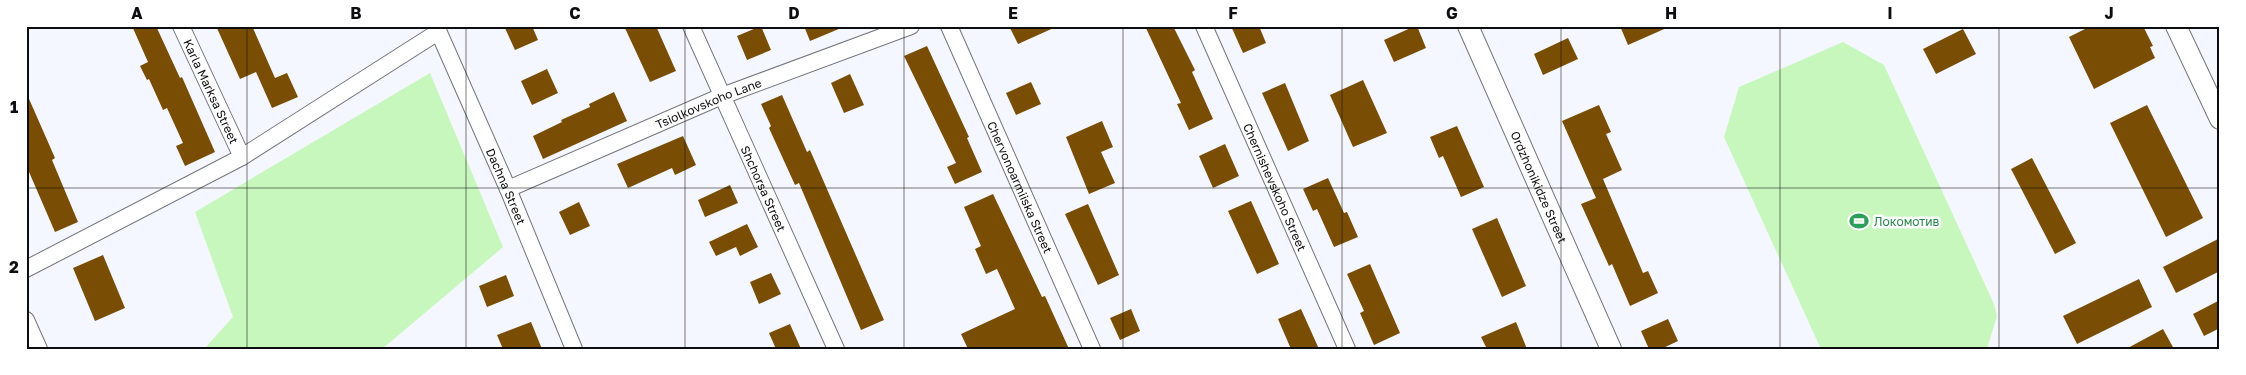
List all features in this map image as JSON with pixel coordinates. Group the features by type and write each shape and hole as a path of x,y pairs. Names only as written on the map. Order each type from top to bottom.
{"main road":[{"name":"Ordzhonikidze Street","path":"1468,26 1611,349"},
{"path":"2176,26 2220,119"}],"street":[{"name":"Karla Marksa Street","path":"181,26 242,157"},
{"name":"Shchorsa Street","path":"691,26 836,349"},
{"name":"Tsiolkovskoho Lane","path":"508,190 722,96 910,26"},
{"name":"Chervonoarmiiska Street","path":"949,26 1092,349"},
{"name":"Chernishevskoho Street","path":"1204,26 1347,349"},
{"path":"26,269 242,157 437,29"},
{"name":"Dachna Street","path":"437,29 508,190 574,349"},
{"path":"26,320 39,349"}],"green space":[{"name":"Локомотив","path":"1843,42 1884,65 1994,304 1997,316 1987,349 1821,349 1724,137 1739,87"},
{"path":"430,73 503,247 382,349 204,349 233,317 195,212"}],"building":[{"path":"132,26 156,26 180,78 182,77 215,152 185,166 176,146 183,143 167,108 163,110 149,79 147,80 140,66 148,62"},
{"path":"216,26 252,26 275,78 287,73 298,97 272,108 256,72 240,79"},
{"path":"504,26 532,26 538,40 515,50"},
{"path":"624,26 656,26 676,71 650,82"},
{"path":"761,26 771,50 747,60 737,36"},
{"path":"804,26 846,26 810,41"},
{"path":"1009,26 1058,26 1018,44"},
{"path":"1145,26 1173,26 1195,70 1192,72 1213,119 1189,130 1177,104 1181,103"},
{"path":"1231,26 1259,26 1266,43 1243,53"},
{"path":"1417,26 1426,48 1394,62 1384,40"},
{"path":"1620,26 1671,26 1628,45"},
{"path":"2091,26 2143,26 2153,46 2150,47 2155,58 2094,89 2069,37"},
{"path":"1963,29 1976,54 1936,74 1923,49"},
{"path":"1568,38 1578,59 1543,75 1534,54"},
{"path":"927,46 969,137 967,138 982,172 955,184 947,167 956,163 904,56"},
{"path":"547,69 558,93 532,105 521,81"},
{"path":"850,74 864,105 844,113 831,83"},
{"path":"1363,80 1387,133 1353,147 1330,95"},
{"path":"1031,82 1041,104 1016,115 1006,93"},
{"path":"1285,83 1309,141 1288,151 1262,93"},
{"path":"26,92 55,158 52,160 78,222 55,232 26,165"},
{"path":"614,92 627,121 543,159 533,136 562,122 561,120 590,107 589,104"},
{"path":"782,95 807,152 810,150 884,320 861,330 799,183 795,185 769,128 771,126 761,104"},
{"path":"1599,105 1611,132 1606,134 1622,170 1603,179 1643,273 1648,271 1658,293 1630,306 1612,264 1609,266 1581,204 1596,198 1562,121"},
{"path":"2147,105 2203,218 2166,237 2110,123"},
{"path":"1102,121 1113,147 1101,152 1115,183 1089,194 1066,137"},
{"path":"1457,126 1484,187 1461,197 1443,156 1439,158 1430,137"},
{"path":"683,136 696,165 675,175 672,168 628,188 617,164"},
{"path":"1225,144 1239,176 1213,188 1199,156"},
{"path":"2032,158 2076,243 2055,254 2011,169"},
{"path":"1328,178 1344,213 1347,212 1358,237 1334,247 1317,209 1313,211 1303,189"},
{"path":"730,185 738,203 705,217 698,200"},
{"path":"993,194 1042,297 1045,296 1069,349 968,349 961,334 1015,309 997,269 986,274 975,249 981,246 964,207"},
{"path":"1251,201 1279,264 1257,274 1228,211"},
{"path":"579,202 590,226 570,235 559,212"},
{"path":"1088,204 1119,275 1098,285 1065,214"},
{"path":"1497,218 1526,286 1502,297 1472,229"},
{"path":"747,224 758,247 740,256 736,247 716,256 709,242"},
{"path":"2220,238 2220,271 2176,293 2163,267"},
{"path":"103,255 125,308 95,321 73,268"},
{"path":"1370,264 1400,333 1374,345 1360,313 1364,311 1347,274"},
{"path":"771,273 781,294 759,304 750,282"},
{"path":"506,275 514,296 487,307 479,286"},
{"path":"2139,279 2152,307 2077,344 2063,316"},
{"path":"2220,300 2220,328 2204,336 2193,314"},
{"path":"1131,309 1140,331 1120,340 1110,318"},
{"path":"1301,309 1319,349 1291,349 1278,319"},
{"path":"1668,319 1678,341 1661,349 1649,349 1641,331"},
{"path":"531,322 542,349 503,349 497,335"},
{"path":"1516,322 1527,349 1487,349 1481,337"},
{"path":"790,324 801,349 776,349 769,333"},
{"path":"2163,329 2174,349 2126,349"}],"place":[{"name":"Локомотив","path":"1859,221"}]}
